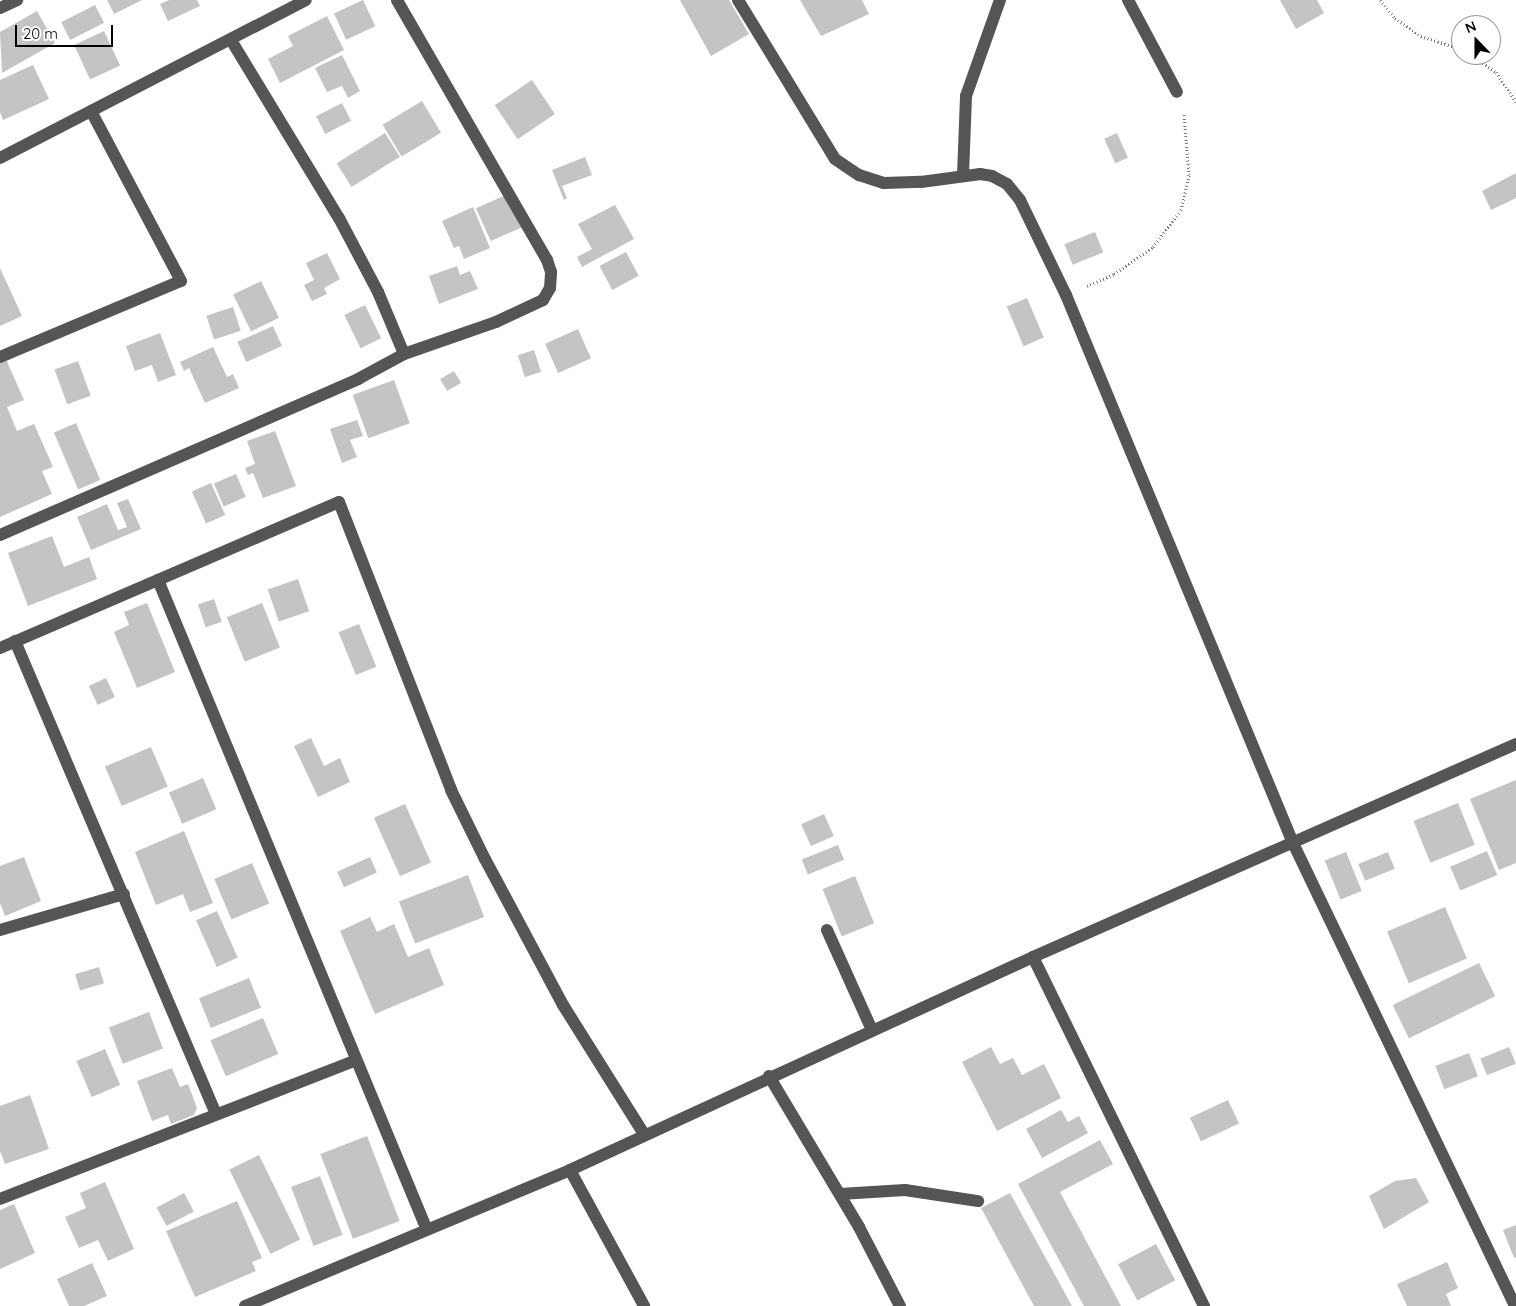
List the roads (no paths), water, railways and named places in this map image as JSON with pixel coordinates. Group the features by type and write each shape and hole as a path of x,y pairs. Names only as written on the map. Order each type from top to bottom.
{"street":[{"path":"0,8 17,0"},
{"path":"0,158 306,0"},
{"path":"0,535 358,379 404,354 528,310 543,300 550,288 551,272 538,243 397,0"},
{"path":"738,0 835,159 858,175 884,183 921,182 963,175 992,176 1007,184 1020,200 1066,296 1293,843 1515,1306"},
{"path":"963,175 966,96 1000,0"},
{"path":"1128,0 1178,92"},
{"path":"231,40 339,218 378,292 404,354"},
{"path":"0,357 181,281 91,111"},
{"path":"0,648 339,502 451,790 480,850 563,1005 644,1134"},
{"path":"158,580 427,1230"},
{"path":"15,640 216,1114"},
{"path":"244,1306 570,1170 769,1076 1033,957 1516,744"},
{"path":"0,930 124,894"},
{"path":"827,930 872,1030"},
{"path":"1033,957 1204,1306"},
{"path":"0,1199 356,1060"},
{"path":"769,1076 840,1194 900,1306"},
{"path":"570,1170 644,1306"},
{"path":"840,1194 905,1190 978,1201"}]}
